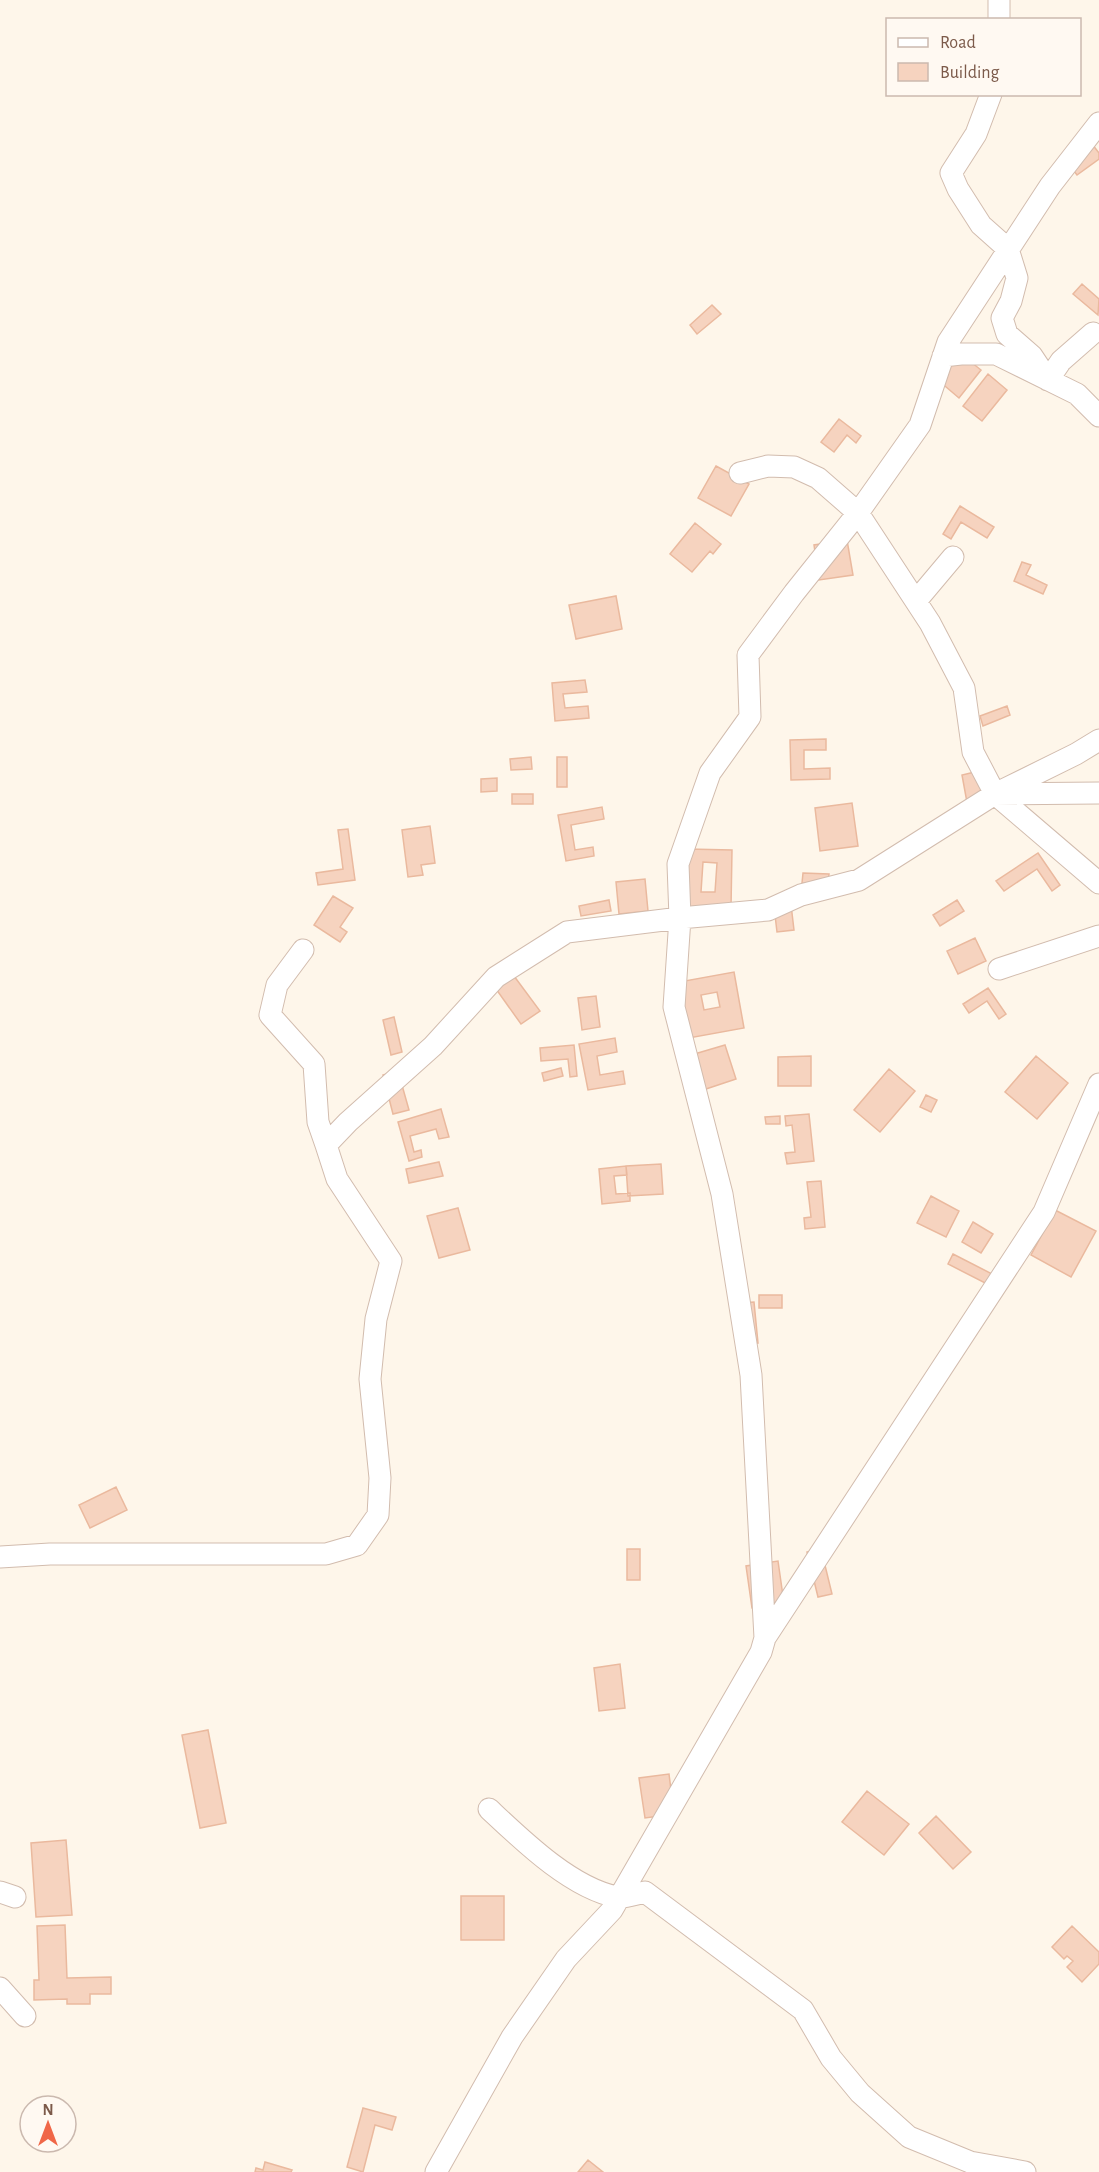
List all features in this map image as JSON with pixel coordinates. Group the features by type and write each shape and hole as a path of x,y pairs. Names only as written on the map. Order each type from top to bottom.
{"street":[{"path":"999,0 999,18"},
{"path":"990,96 976,134 951,173 958,189 981,225 1008,249 1017,278 1011,301 1002,318 1007,334 1032,356 1048,380"},
{"path":"765,1638 751,1375 722,1194 674,1007 680,918 678,864 710,773 750,717 748,655 858,513 920,425 948,342 1050,186 1099,123"},
{"path":"1048,380 1061,361 1093,333"},
{"path":"943,356 996,354 1077,394 1099,416"},
{"path":"740,473 768,466 794,467 818,478 858,513 930,623 964,688 973,752 995,794 1099,883"},
{"path":"916,601 953,557"},
{"path":"326,1145 348,1122 433,1046 496,977 567,932 768,910 801,895 859,880 995,794 1076,754 1099,740"},
{"path":"995,794 1099,793"},
{"path":"999,969 1099,936"},
{"path":"0,1557 50,1554 326,1554 357,1545 378,1515 380,1478 370,1379 376,1319 391,1261 337,1179 318,1122 314,1064 270,1015 277,985 303,950"},
{"path":"436,2172 512,2037 567,1959 612,1910 761,1652 765,1638 1044,1212 1099,1084"},
{"path":"489,1809 532,1850 584,1885 619,1898 645,1892"},
{"path":"639,1863 645,1892 803,2010 831,2058 860,2093 909,2137 970,2162 1024,2172"},
{"path":"0,1988 25,2016"}],"building":[{"path":"1092,144 1099,153 1099,159 1077,175 1067,162"},
{"path":"1082,284 1099,299 1098,315 1073,294"},
{"path":"712,305 721,314 697,334 690,325"},
{"path":"961,354 981,370 959,398 939,381"},
{"path":"988,374 1007,390 982,421 963,406"},
{"path":"839,419 861,436 856,443 847,435 834,452 821,442"},
{"path":"716,466 749,484 731,516 698,498"},
{"path":"960,506 994,527 987,538 961,522 951,539 943,534"},
{"path":"695,523 721,544 713,554 710,551 692,572 670,554"},
{"path":"847,540 853,575 819,580 814,545"},
{"path":"1022,562 1031,565 1026,575 1047,585 1043,594 1014,581"},
{"path":"616,596 622,629 576,639 569,605"},
{"path":"585,680 587,692 563,694 565,708 588,706 589,718 555,721 552,683"},
{"path":"1007,706 1010,715 983,726 980,716"},
{"path":"826,739 826,750 804,750 804,769 830,768 830,779 791,780 790,740"},
{"path":"531,757 532,769 511,770 510,759"},
{"path":"557,757 567,757 567,787 557,787"},
{"path":"979,771 986,805 968,808 962,775"},
{"path":"497,778 497,791 481,792 481,779"},
{"path":"512,794 533,794 533,804 512,804"},
{"path":"852,803 858,846 820,851 815,808"},
{"path":"602,807 604,819 571,825 575,850 593,847 594,856 566,861 558,815"},
{"path":"430,826 435,863 421,865 423,875 408,877 402,830"},
{"path":"348,829 355,880 318,885 316,873 343,869 338,830"},
{"path":"687,849 732,850 731,908 686,907","holes":["703,862 717,863 715,892 701,892"]},
{"path":"1038,853 1060,885 1052,891 1037,869 1004,891 996,881"},
{"path":"803,873 829,874 828,884 802,883"},
{"path":"645,879 648,911 619,914 616,882"},
{"path":"333,896 353,908 340,927 347,932 340,942 314,925"},
{"path":"790,896 794,930 777,932 773,898"},
{"path":"609,900 611,911 581,916 579,906"},
{"path":"957,900 964,911 940,926 933,915"},
{"path":"975,938 986,961 958,974 947,951"},
{"path":"734,972 744,1028 689,1038 679,982","holes":["717,992 720,1007 704,1010 701,995"]},
{"path":"514,976 540,1011 521,1024 496,989"},
{"path":"988,988 1006,1014 999,1019 987,1001 969,1013 963,1004"},
{"path":"596,996 600,1027 582,1030 578,998"},
{"path":"394,1017 402,1052 391,1055 383,1020"},
{"path":"615,1038 617,1052 597,1056 600,1075 623,1071 625,1084 588,1090 579,1044"},
{"path":"574,1045 577,1076 570,1077 568,1059 541,1061 540,1048"},
{"path":"725,1045 736,1079 703,1090 691,1055"},
{"path":"811,1056 811,1086 778,1086 778,1057"},
{"path":"1036,1056 1068,1083 1037,1119 1005,1092"},
{"path":"561,1068 563,1076 544,1081 542,1073"},
{"path":"889,1069 915,1091 880,1132 854,1110"},
{"path":"398,1071 409,1110 393,1114 383,1075"},
{"path":"926,1095 937,1100 931,1112 920,1107"},
{"path":"441,1109 449,1137 439,1139 436,1129 410,1136 414,1152 421,1150 422,1157 409,1161 398,1122"},
{"path":"809,1114 814,1161 787,1164 785,1153 795,1152 792,1125 786,1126 785,1116"},
{"path":"780,1116 780,1124 766,1124 765,1117"},
{"path":"439,1162 443,1176 409,1183 406,1169"},
{"path":"661,1164 663,1194 628,1196 626,1166"},
{"path":"626,1166 627,1175 614,1176 616,1194 630,1193 630,1201 602,1204 599,1169"},
{"path":"821,1181 825,1227 805,1229 804,1218 811,1217 807,1182"},
{"path":"931,1196 959,1211 946,1237 917,1223"},
{"path":"458,1208 470,1250 439,1258 427,1216"},
{"path":"1055,1210 1096,1231 1071,1277 1031,1255"},
{"path":"973,1222 993,1234 981,1253 962,1242"},
{"path":"953,1254 996,1276 991,1286 948,1264"},
{"path":"759,1295 782,1295 782,1308 759,1308"},
{"path":"754,1302 758,1343 743,1344 739,1303"},
{"path":"116,1487 127,1510 90,1528 79,1505"},
{"path":"627,1549 640,1549 640,1580 627,1580"},
{"path":"821,1549 832,1594 818,1597 807,1552"},
{"path":"778,1561 784,1603 752,1608 746,1566"},
{"path":"620,1664 625,1708 599,1711 594,1668"},
{"path":"208,1730 226,1823 200,1828 182,1735"},
{"path":"669,1774 674,1814 645,1818 639,1778"},
{"path":"867,1791 909,1824 884,1855 842,1822"},
{"path":"936,1816 971,1852 953,1869 919,1833"},
{"path":"66,1840 72,1915 36,1917 31,1843"},
{"path":"461,1896 504,1896 504,1940 461,1940"},
{"path":"65,1925 67,1978 111,1977 111,1994 90,1994 90,2004 67,2004 67,1999 34,2000 34,1980 39,1980 37,1926"},
{"path":"1072,1926 1099,1952 1099,1964 1082,1982 1067,1967 1073,1961 1067,1956 1064,1959 1052,1947"},
{"path":"363,2108 396,2117 392,2130 375,2125 363,2172 347,2167"},
{"path":"588,2160 603,2172 578,2172"},
{"path":"265,2162 292,2170 291,2172 255,2172 256,2168 263,2170"}]}
